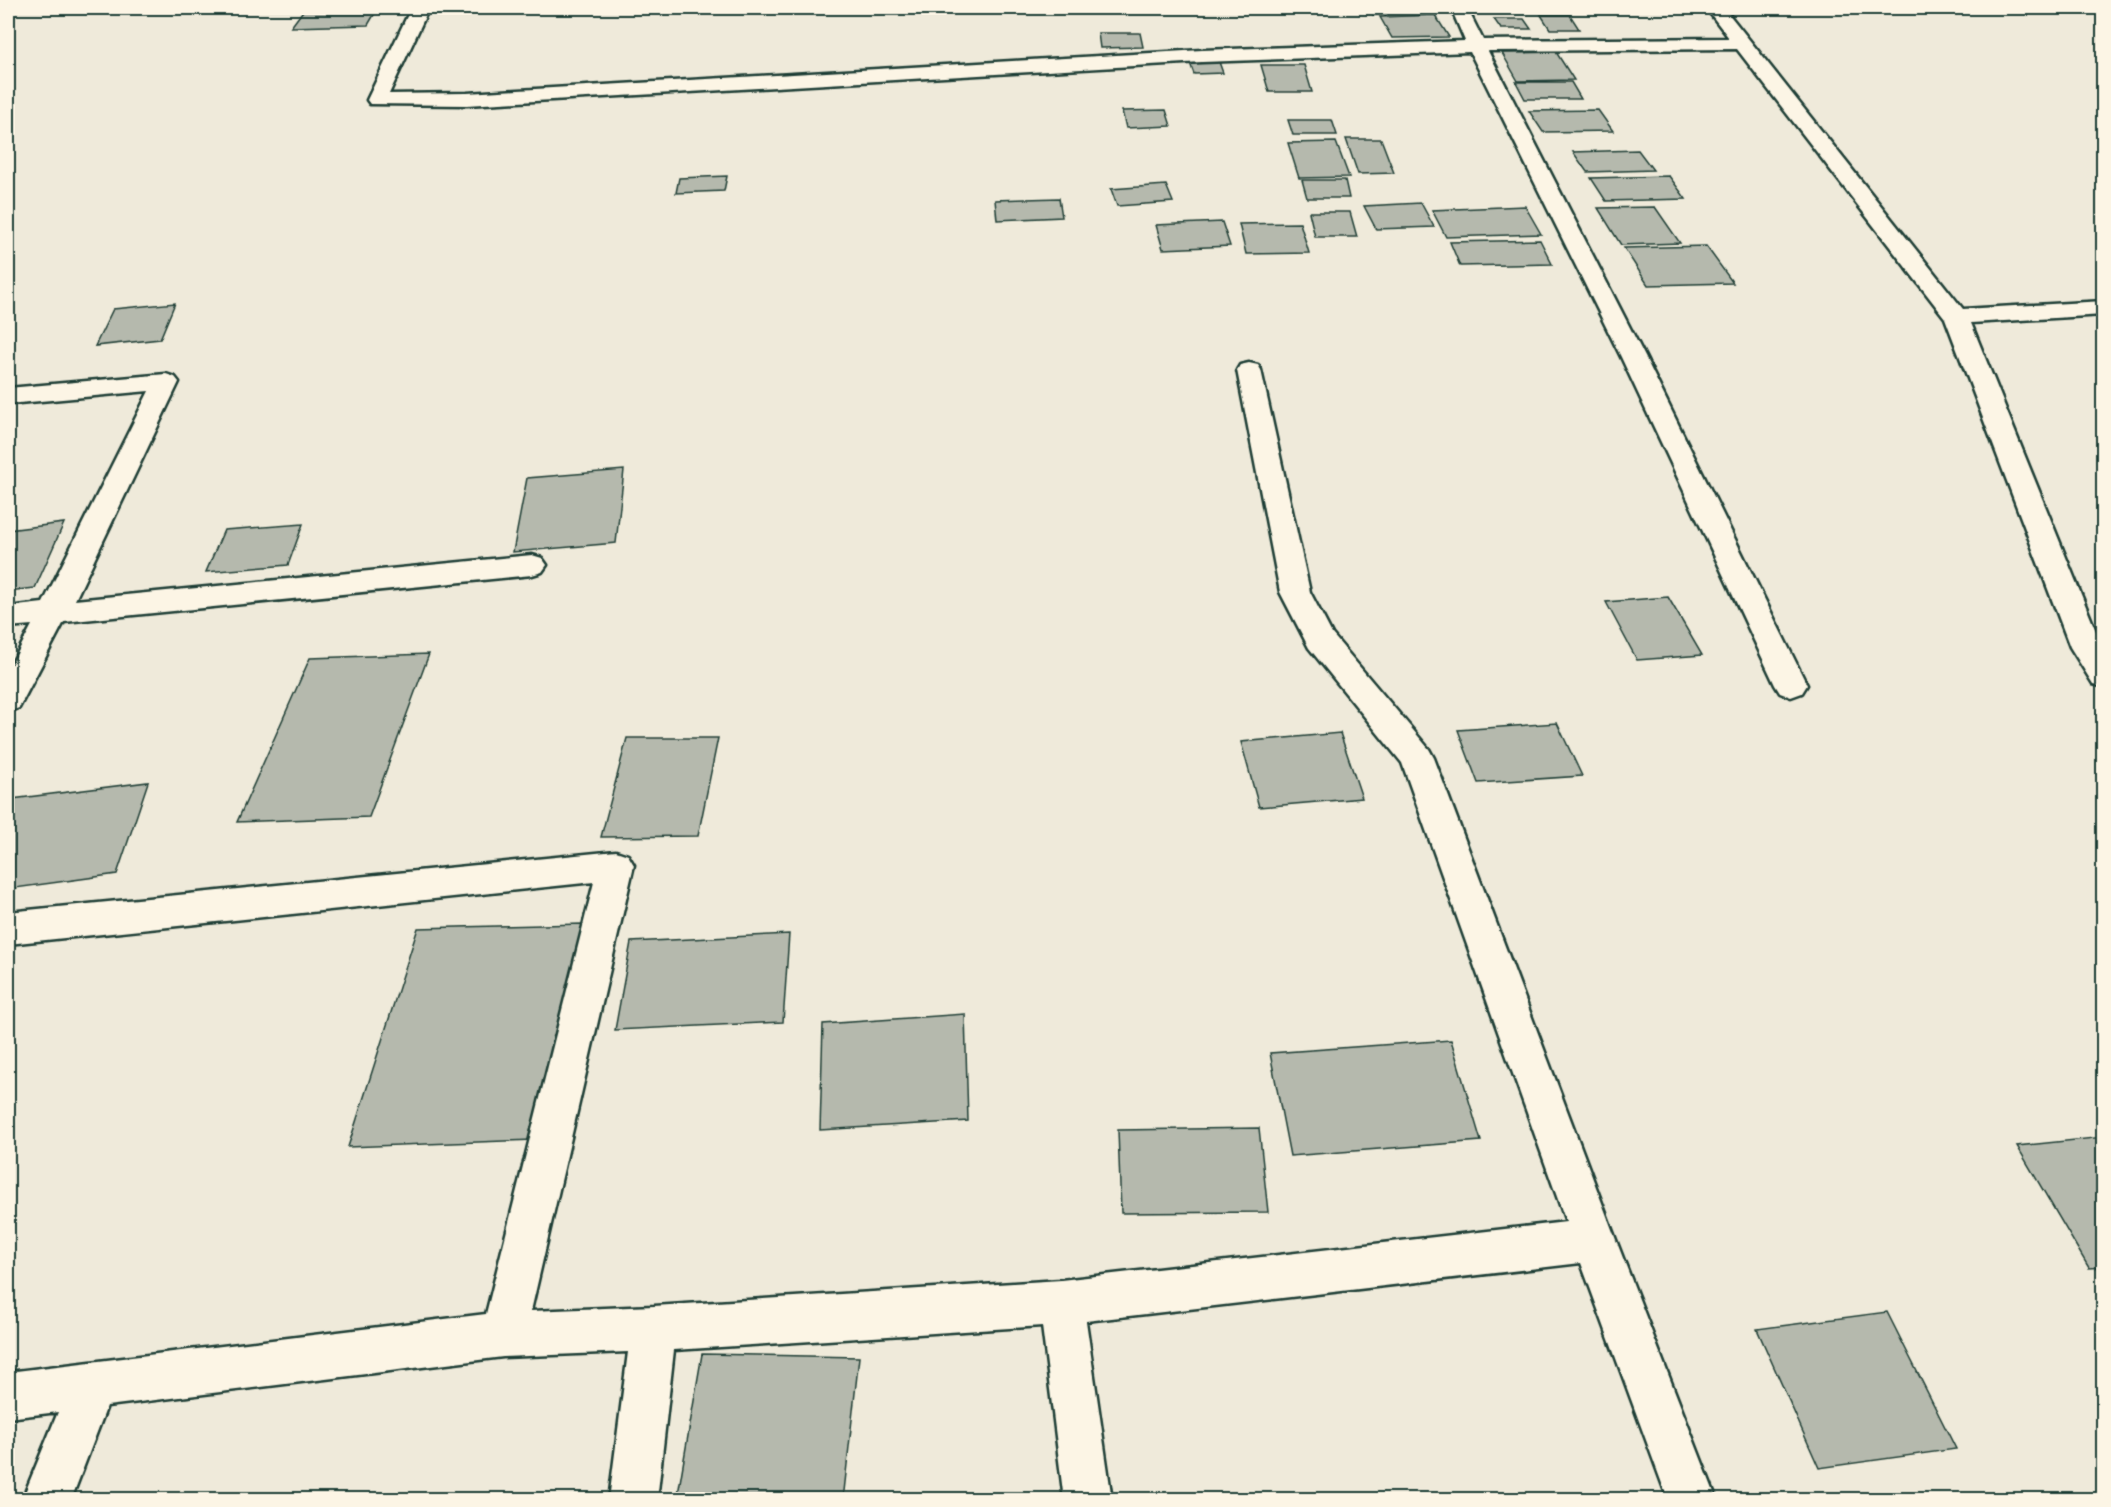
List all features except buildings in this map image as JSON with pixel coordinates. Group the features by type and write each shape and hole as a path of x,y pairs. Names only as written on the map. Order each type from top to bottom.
{"street":[{"path":"420,8 377,100 467,99 1202,56 1476,46 1744,44"},
{"path":"1459,8 1633,357 1791,685"},
{"path":"1715,8 1957,317 2085,647 2103,676"},
{"path":"1957,317 2103,308"},
{"path":"1249,370 1295,592 1320,640 1417,758 1594,1240 1694,1500"},
{"path":"8,396 166,382 53,614 8,700"},
{"path":"8,617 532,566"},
{"path":"8,928 616,865 503,1334"},
{"path":"8,1395 503,1334 654,1329 1061,1302 1594,1240"},
{"path":"1061,1302 1088,1500"},
{"path":"633,1500 654,1329"},
{"path":"46,1500 92,1385"}]}
